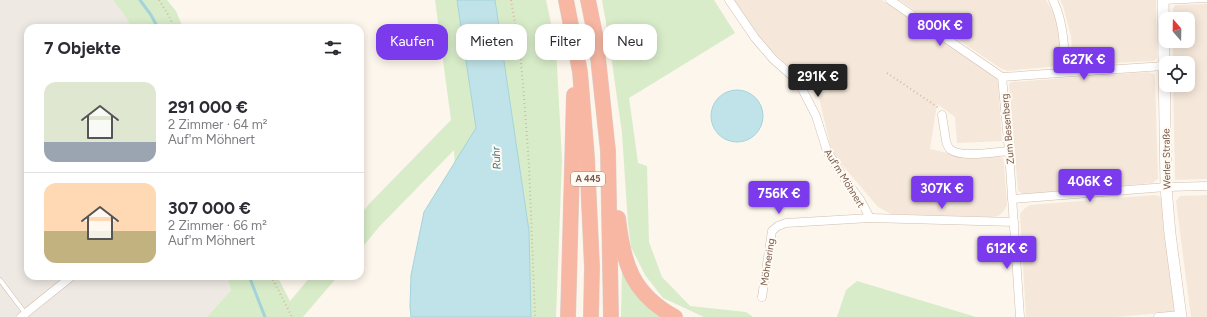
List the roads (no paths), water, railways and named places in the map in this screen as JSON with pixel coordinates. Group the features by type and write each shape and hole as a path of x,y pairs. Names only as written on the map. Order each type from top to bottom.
{"highway":[{"name":"A 445","path":"566,0 571,24"},
{"name":"A 445","path":"588,0 596,39 608,151 611,317"},
{"path":"568,317 575,60"},
{"name":"A 445","path":"578,60 587,158 592,267 591,317"},
{"path":"608,151 615,187 620,235 625,261 633,278 644,294 660,308 675,317"}],"main road":[{"name":"Werler Straße","path":"1163,1 1164,56"},
{"name":"Werler Straße","path":"1164,92 1166,187 1170,234 1181,316"}],"street":[{"name":"Auf'm Möhnert","path":"730,0 755,38 774,59 798,81 816,116 827,151 844,178 862,201 870,218 1014,222"},
{"path":"890,0 1002,77 1159,66"},
{"path":"1053,0 1058,9 1062,25 1066,72"},
{"name":"Zum Besenberg","path":"1002,77 1009,151 1020,317"},
{"path":"942,115 947,145 951,150 968,154 1009,151"},
{"path":"1012,199 1166,187 1207,186"},
{"name":"Möhnering","path":"762,297 772,231 778,226 786,223 870,218"},
{"path":"23,315 67,280"},
{"path":"1158,317 1181,316"}],"lane":[{"path":"1163,1 1207,0"},
{"path":"0,280 23,315"}],"water":[{"path":"457,0 495,0 499,24 461,24"},
{"name":"Ruhr","path":"466,60 504,60 529,231 531,317 411,317 411,275 424,212 476,128"},
{"path":"737,90 747,92 755,98 761,106 763,116 761,126 755,134 747,140 737,142 727,140 719,134 713,126 711,116 713,106 719,98 727,92"}],"waterway":[{"path":"140,0 156,24"},
{"path":"251,280 265,317"}]}
